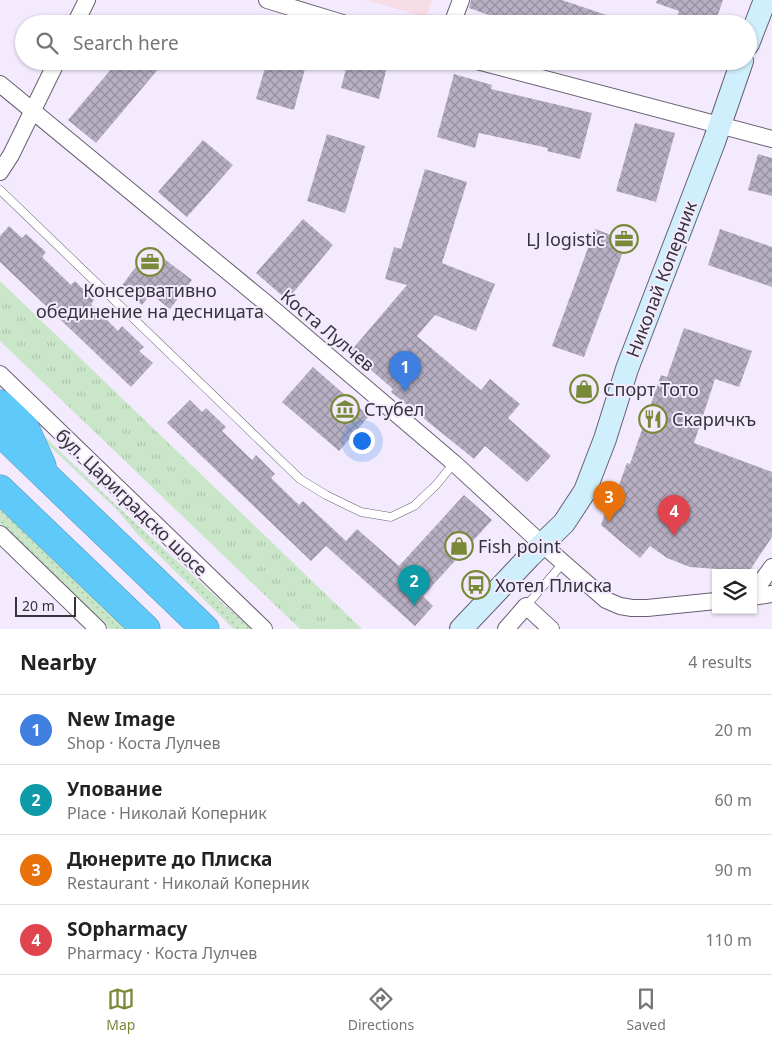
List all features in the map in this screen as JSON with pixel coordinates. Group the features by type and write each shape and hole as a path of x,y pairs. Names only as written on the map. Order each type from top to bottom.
{"highway":[{"path":"0,404 25,428 48,478"},
{"path":"0,432 205,629"},
{"path":"0,489 146,629"}],"street":[{"path":"80,15 87,0"},
{"path":"267,0 316,15"},
{"path":"455,15 460,0"},
{"path":"757,21 765,0"},
{"path":"0,172 53,70"},
{"path":"511,70 772,139"},
{"name":"Николай Коперник","path":"471,626 542,545 564,523 585,491 605,439 627,369 739,70"},
{"name":"Коста Лулчев","path":"0,84 258,297 454,463 542,545 606,600 620,606 647,608 712,601"},
{"name":"бул. Цариградско шосе","path":"0,374 264,629"},
{"path":"0,534 98,629"},
{"path":"757,588 772,567"},
{"path":"757,596 772,594"},
{"path":"506,629 526,606 551,629"}],"lane":[{"path":"0,190 300,478 326,495 361,512 391,517 414,506 436,485 454,463"},
{"path":"526,606 564,562"}],"shaded area":[{"path":"365,0 432,0 427,15 419,15"}],"green space":[{"path":"0,281 362,629 300,629 0,341"},
{"path":"0,394 115,504 251,629 234,629 137,534 118,511 0,399"},
{"path":"0,508 126,629 110,629 0,523"}],"building":[{"path":"471,0 562,0 606,15 489,15 469,8"},
{"path":"657,0 723,0 718,15 677,15 679,11 656,3"},
{"path":"110,70 157,70 96,143 68,120"},
{"path":"264,70 305,70 294,110 256,99"},
{"path":"346,70 386,70 379,99 341,88"},
{"path":"454,74 492,85 491,89 592,113 580,159 547,151 548,148 479,133 475,148 437,137"},
{"path":"635,123 675,133 656,202 616,191"},
{"path":"327,134 365,146 345,213 307,201"},
{"path":"203,140 233,165 187,217 158,192"},
{"path":"758,154 772,158 772,196 748,190"},
{"path":"425,169 467,182 442,263 495,284 476,331 435,315 417,336 481,390 490,379 520,404 508,418 551,456 527,482 485,446 474,459 391,392 393,389 350,352 407,285 385,279 394,247 401,249"},
{"path":"303,219 333,245 287,300 256,273"},
{"path":"9,226 22,238 26,234 46,252 42,257 71,285 75,281 94,300 91,304 118,331 122,326 144,347 139,351 153,363 131,387 0,262 0,236"},
{"path":"595,229 627,241 584,357 552,346"},
{"path":"720,229 772,247 772,287 708,265"},
{"path":"150,248 192,280 170,309 151,294 142,305 120,288"},
{"path":"684,328 752,351 739,387 715,379 694,443 772,472 772,537 751,569 690,567 667,558 650,546 640,558 601,525 612,495 615,496 627,463 630,464 661,375 667,377"},
{"path":"313,367 369,416 339,451 282,402"},
{"path":"190,400 202,412 206,408 226,427 222,431 252,460 256,455 275,474 271,478 299,505 303,501 346,541 357,529 399,566 464,495 492,520 423,596 433,606 415,626 326,546 311,561 167,423"}],"place":[{"name":"LJ logistic","path":"624,239"},
{"name":"Консервативно обединение на десницата","path":"150,262"},
{"name":"Спорт Тото","path":"584,389"},
{"name":"New Image","path":"405,392"},
{"name":"Стубел","path":"345,409"},
{"name":"Скаричкъ","path":"653,419"},
{"name":"Дюнерите до Плиска","path":"609,522"},
{"name":"SOpharmacy","path":"674,536"},
{"name":"Fish point","path":"459,546"},
{"name":"Хотел Плиска","path":"476,585"},
{"name":"Упование","path":"414,606"}]}
